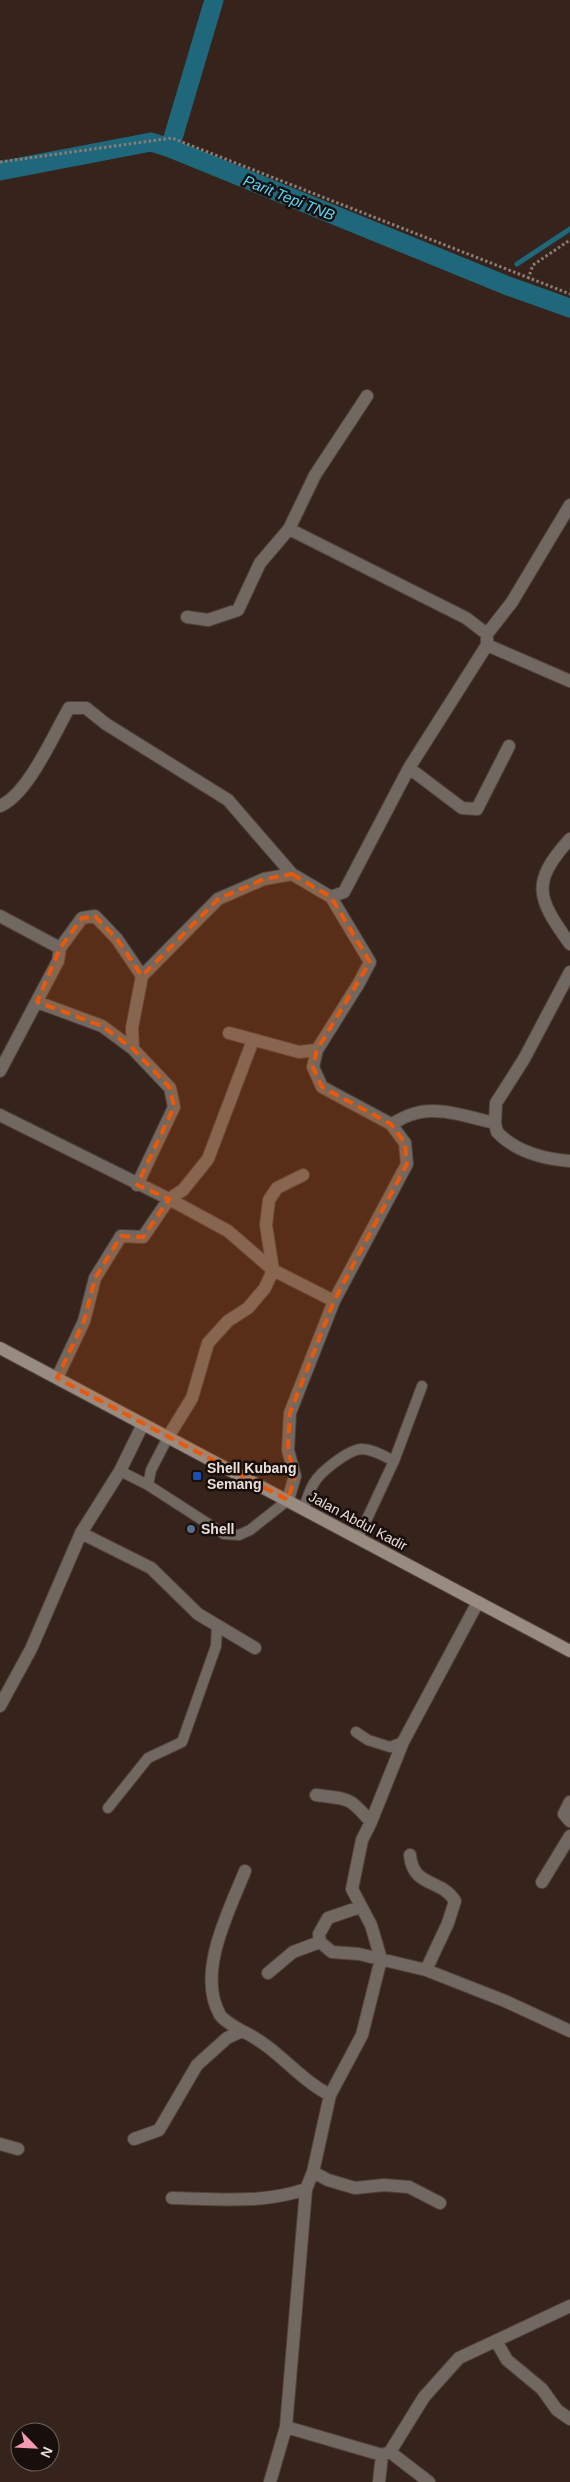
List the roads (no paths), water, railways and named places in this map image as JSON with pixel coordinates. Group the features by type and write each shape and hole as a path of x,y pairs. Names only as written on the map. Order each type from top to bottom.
{"main road":[{"name":"Jalan Abdul Kadir","path":"0,1348 570,1651"}],"street":[{"path":"188,618 208,620 238,610 260,563 289,528 314,476 367,396"},
{"path":"331,897 344,892 409,768 570,505"},
{"path":"289,528 466,618 487,640 570,681"},
{"path":"0,806 10,802 27,781 69,708 86,708 106,724 228,800 292,874 331,897 370,962 317,1050 313,1068 322,1087 391,1124 405,1143 407,1164 334,1301 290,1414 288,1450 295,1476 288,1500"},
{"path":"409,768 462,808 477,809 509,746"},
{"path":"570,839 550,861 542,883 544,901 556,924 570,944"},
{"path":"132,1049 132,1028 142,976 218,899 264,879 292,874"},
{"path":"0,916 60,948"},
{"path":"0,1071 58,961 60,948 82,918 95,916 117,939 142,976"},
{"path":"570,972 524,1059 496,1103 495,1123 497,1132 511,1144 542,1157 570,1161"},
{"path":"37,1002 102,1026 132,1049 170,1088 174,1107 138,1185"},
{"path":"229,1033 299,1052 317,1050"},
{"path":"57,1378 84,1322 95,1278 121,1236 143,1237 169,1199 183,1190 208,1159 253,1040"},
{"path":"391,1124 414,1113 431,1112 449,1113 495,1123"},
{"path":"0,1116 169,1199 228,1231 273,1270 334,1301"},
{"path":"168,1437 192,1398 208,1343 228,1322 248,1308 265,1288 273,1270 266,1225 269,1200 277,1188 303,1175"},
{"path":"0,1706 31,1650 81,1533 120,1471 143,1424"},
{"path":"81,1533 151,1568 198,1614 256,1648"},
{"path":"270,2482 286,2426 306,2189 313,2172 330,2096 362,2035 381,1960 371,1925 352,1889 362,1840 403,1742 478,1602"},
{"path":"316,1795 344,1797 353,1803 371,1822"},
{"path":"570,1802 564,1814 570,1821"},
{"path":"542,1882 570,1836"},
{"path":"410,1855 411,1866 420,1878 449,1892 455,1902 448,1923 426,1970"},
{"path":"245,1871 216,1946 211,1986 221,2016 242,2031 261,2040 312,2086 330,2096"},
{"path":"360,1907 328,1918 319,1934 320,1942 332,1952 426,1970 505,2001 570,2030"},
{"path":"268,1973 293,1952 320,1942"},
{"path":"134,2139 159,2130 197,2065 227,2038 242,2031"},
{"path":"0,2144 18,2150"},
{"path":"313,2172 328,2180 355,2188 384,2185 409,2188 440,2203"},
{"path":"172,2198 261,2199 287,2196 306,2189"},
{"path":"378,2482 386,2453 424,2397 459,2358 570,2306"},
{"path":"496,2341 507,2360 542,2388 557,2410 570,2420"},
{"path":"286,2426 386,2453 429,2482"}],"lane":[{"path":"358,1538 394,1461 422,1386"},
{"path":"148,1485 151,1470 168,1437"},
{"path":"303,1508 314,1482 336,1461 352,1452 361,1450 373,1451 394,1461"},
{"path":"120,1471 148,1485 224,1534 238,1535 250,1530 288,1500"},
{"path":"108,1808 148,1758 182,1742 216,1646 217,1626"},
{"path":"356,1732 368,1740 390,1748 403,1742"}],"waterway":[{"path":"170,148 214,0"},
{"name":"Parit Tepi TNB","path":"0,171 151,142 170,148 508,286 570,308"},
{"path":"517,264 570,229"}],"place":[{"name":"Shell Kubang Semang","path":"197,1476"},
{"name":"Shell","path":"191,1529"}]}
